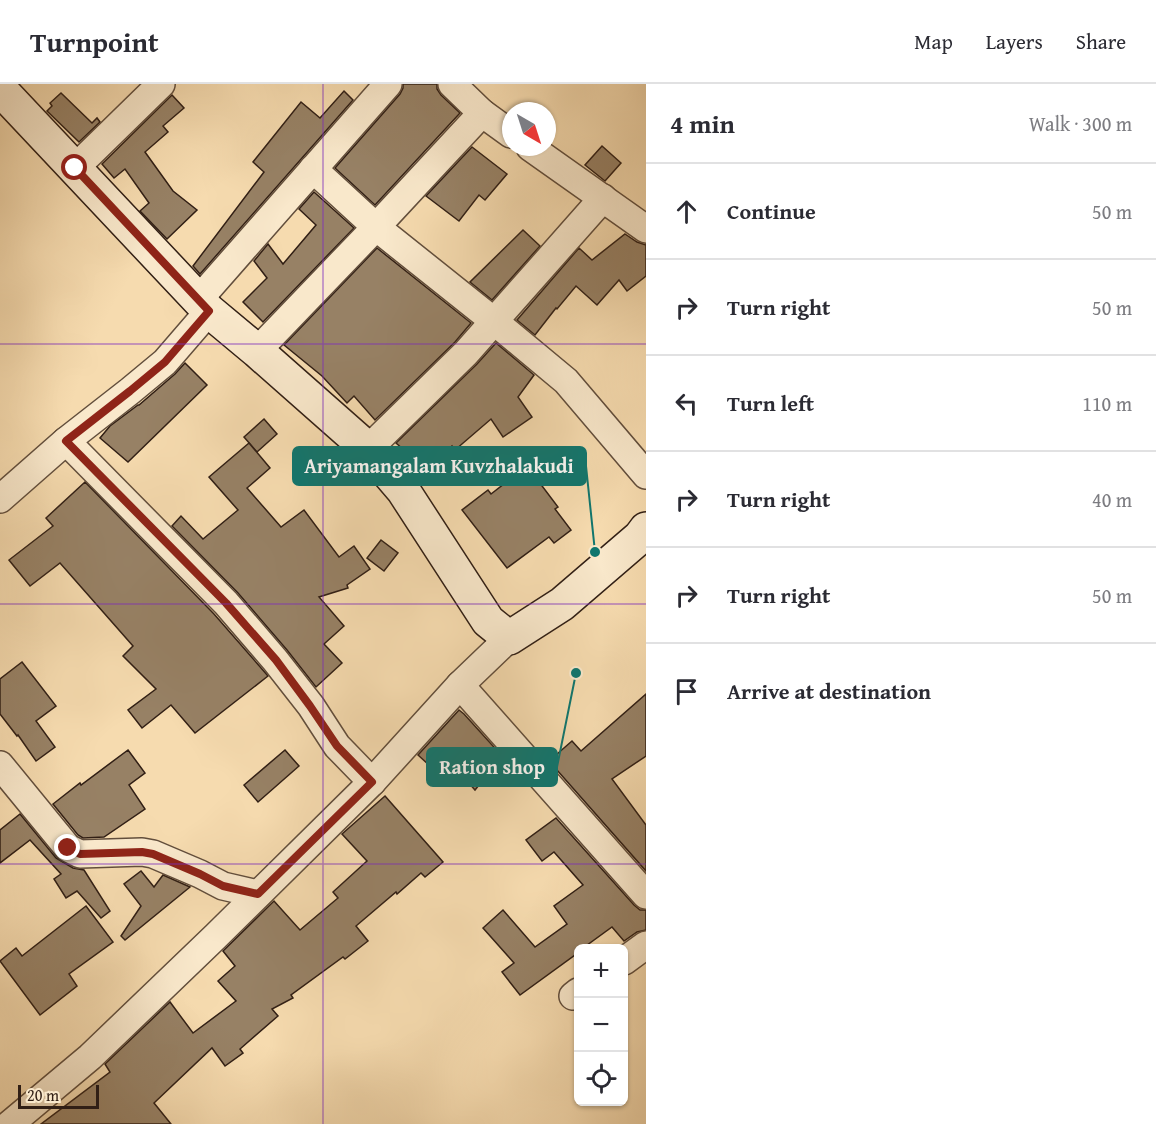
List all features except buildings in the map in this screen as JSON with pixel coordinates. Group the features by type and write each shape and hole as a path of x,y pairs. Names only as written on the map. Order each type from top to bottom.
{"street":[{"path":"75,168 161,84"},
{"path":"0,499 66,441 165,362 313,169 388,84"},
{"path":"452,84 482,113 502,127"},
{"path":"0,89 75,168 200,314 257,351 368,449 403,489 488,621 509,638"},
{"path":"257,351 482,113"},
{"path":"543,156 646,229"},
{"path":"313,169 376,227 495,321 566,381 646,475"},
{"path":"368,449 466,353 603,198"},
{"path":"66,441 226,603 276,660 337,746 366,775"},
{"path":"10,1124 90,1057 216,936 258,894 366,775 509,638 562,604 644,537"},
{"path":"460,685 646,895"},
{"path":"0,765 68,848 80,854 142,852 153,854 211,880 258,894"},
{"path":"628,958 646,945"}],"place":[{"name":"Ariyamangalam Kuvzhalakudi","path":"595,552"},
{"name":"Ration shop","path":"576,673"}],"route":[{"path":"68,848 80,854 142,852 153,854 223,886 258,894 372,782 337,746 276,660 226,603 66,441 165,362 209,311 75,168"}]}
